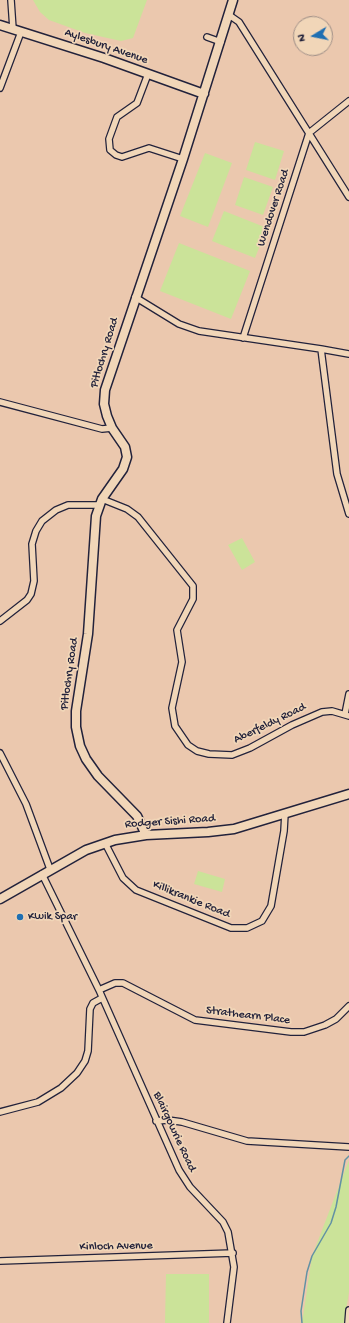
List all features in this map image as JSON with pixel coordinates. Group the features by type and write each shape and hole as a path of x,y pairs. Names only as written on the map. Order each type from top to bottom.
{"street":[{"path":"0,88 17,31 11,0"},
{"name":"Pitlochry Road","path":"146,834 137,816 98,776 86,759 80,746 76,727 76,707 88,634 96,522 101,502 123,469 127,457 125,447 112,428 105,410 105,390 183,159 233,0"},
{"path":"229,15 239,22 349,197"},
{"name":"Aylesbury Avenue","path":"0,25 104,58 204,94"},
{"path":"207,36 221,42"},
{"path":"148,74 136,103 117,117 109,139 109,147 112,153 122,157 149,148 183,159"},
{"path":"309,133 349,100"},
{"name":"Wendover Road","path":"243,338 309,133"},
{"path":"136,297 186,327 206,333 321,348 349,354"},
{"path":"321,348 337,474 349,514"},
{"path":"0,402 102,429 112,428"},
{"name":"Aberfeldy Road","path":"0,621 27,600 31,594 34,581 32,544 42,521 56,510 68,505 101,502 127,509 138,517 193,586 193,599 177,630 182,662 172,708 175,726 188,745 197,751 209,754 232,755 250,748 316,714 327,711 347,715"},
{"path":"347,715 349,694"},
{"path":"0,753 26,804 50,869"},
{"name":"Rodger Sishi Road","path":"0,899 50,869 86,850 124,837 146,834 222,831 349,794"},
{"name":"Rodger Sishi Road","path":"329,801 349,800"},
{"name":"Killikrankie Road","path":"105,843 118,871 130,886 143,893 231,928 246,928 262,920 269,912 275,892 284,832 285,813"},
{"name":"Blairgowrie Road","path":"42,874 99,990 156,1121 182,1176 226,1227 230,1236 233,1253 234,1275 227,1323"},
{"name":"Strathearn Place","path":"99,990 115,983 123,983 195,1020 291,1032 304,1032 325,1026 336,1019 349,1006"},
{"path":"0,1112 38,1102 61,1088 77,1073 85,1061 88,1051 90,1009 93,1003 102,998"},
{"path":"156,1121 168,1120 182,1122 247,1141 349,1147"},
{"name":"Kinloch Avenue","path":"0,1261 233,1253"},
{"path":"348,1323 349,1310"}],"green space":[{"path":"33,0 147,0 133,38 121,41 85,33 49,20 40,12"},
{"path":"255,142 284,151 275,180 246,170"},
{"path":"205,153 232,163 208,227 180,216"},
{"path":"244,177 273,187 263,215 235,205"},
{"path":"224,211 267,228 255,258 212,241"},
{"path":"179,243 250,271 231,319 160,291"},
{"path":"242,538 255,562 242,570 228,545"},
{"path":"198,871 225,879 222,892 194,884"},
{"path":"349,1160 349,1292 344,1323 302,1323 312,1256"},
{"path":"166,1274 209,1274 209,1323 165,1323"}],"waterway":[{"path":"302,1323 301,1311 307,1272 312,1256 331,1223 336,1207 345,1160 349,1156"}],"place":[{"name":"Kwik Spar","path":"20,917"}]}
